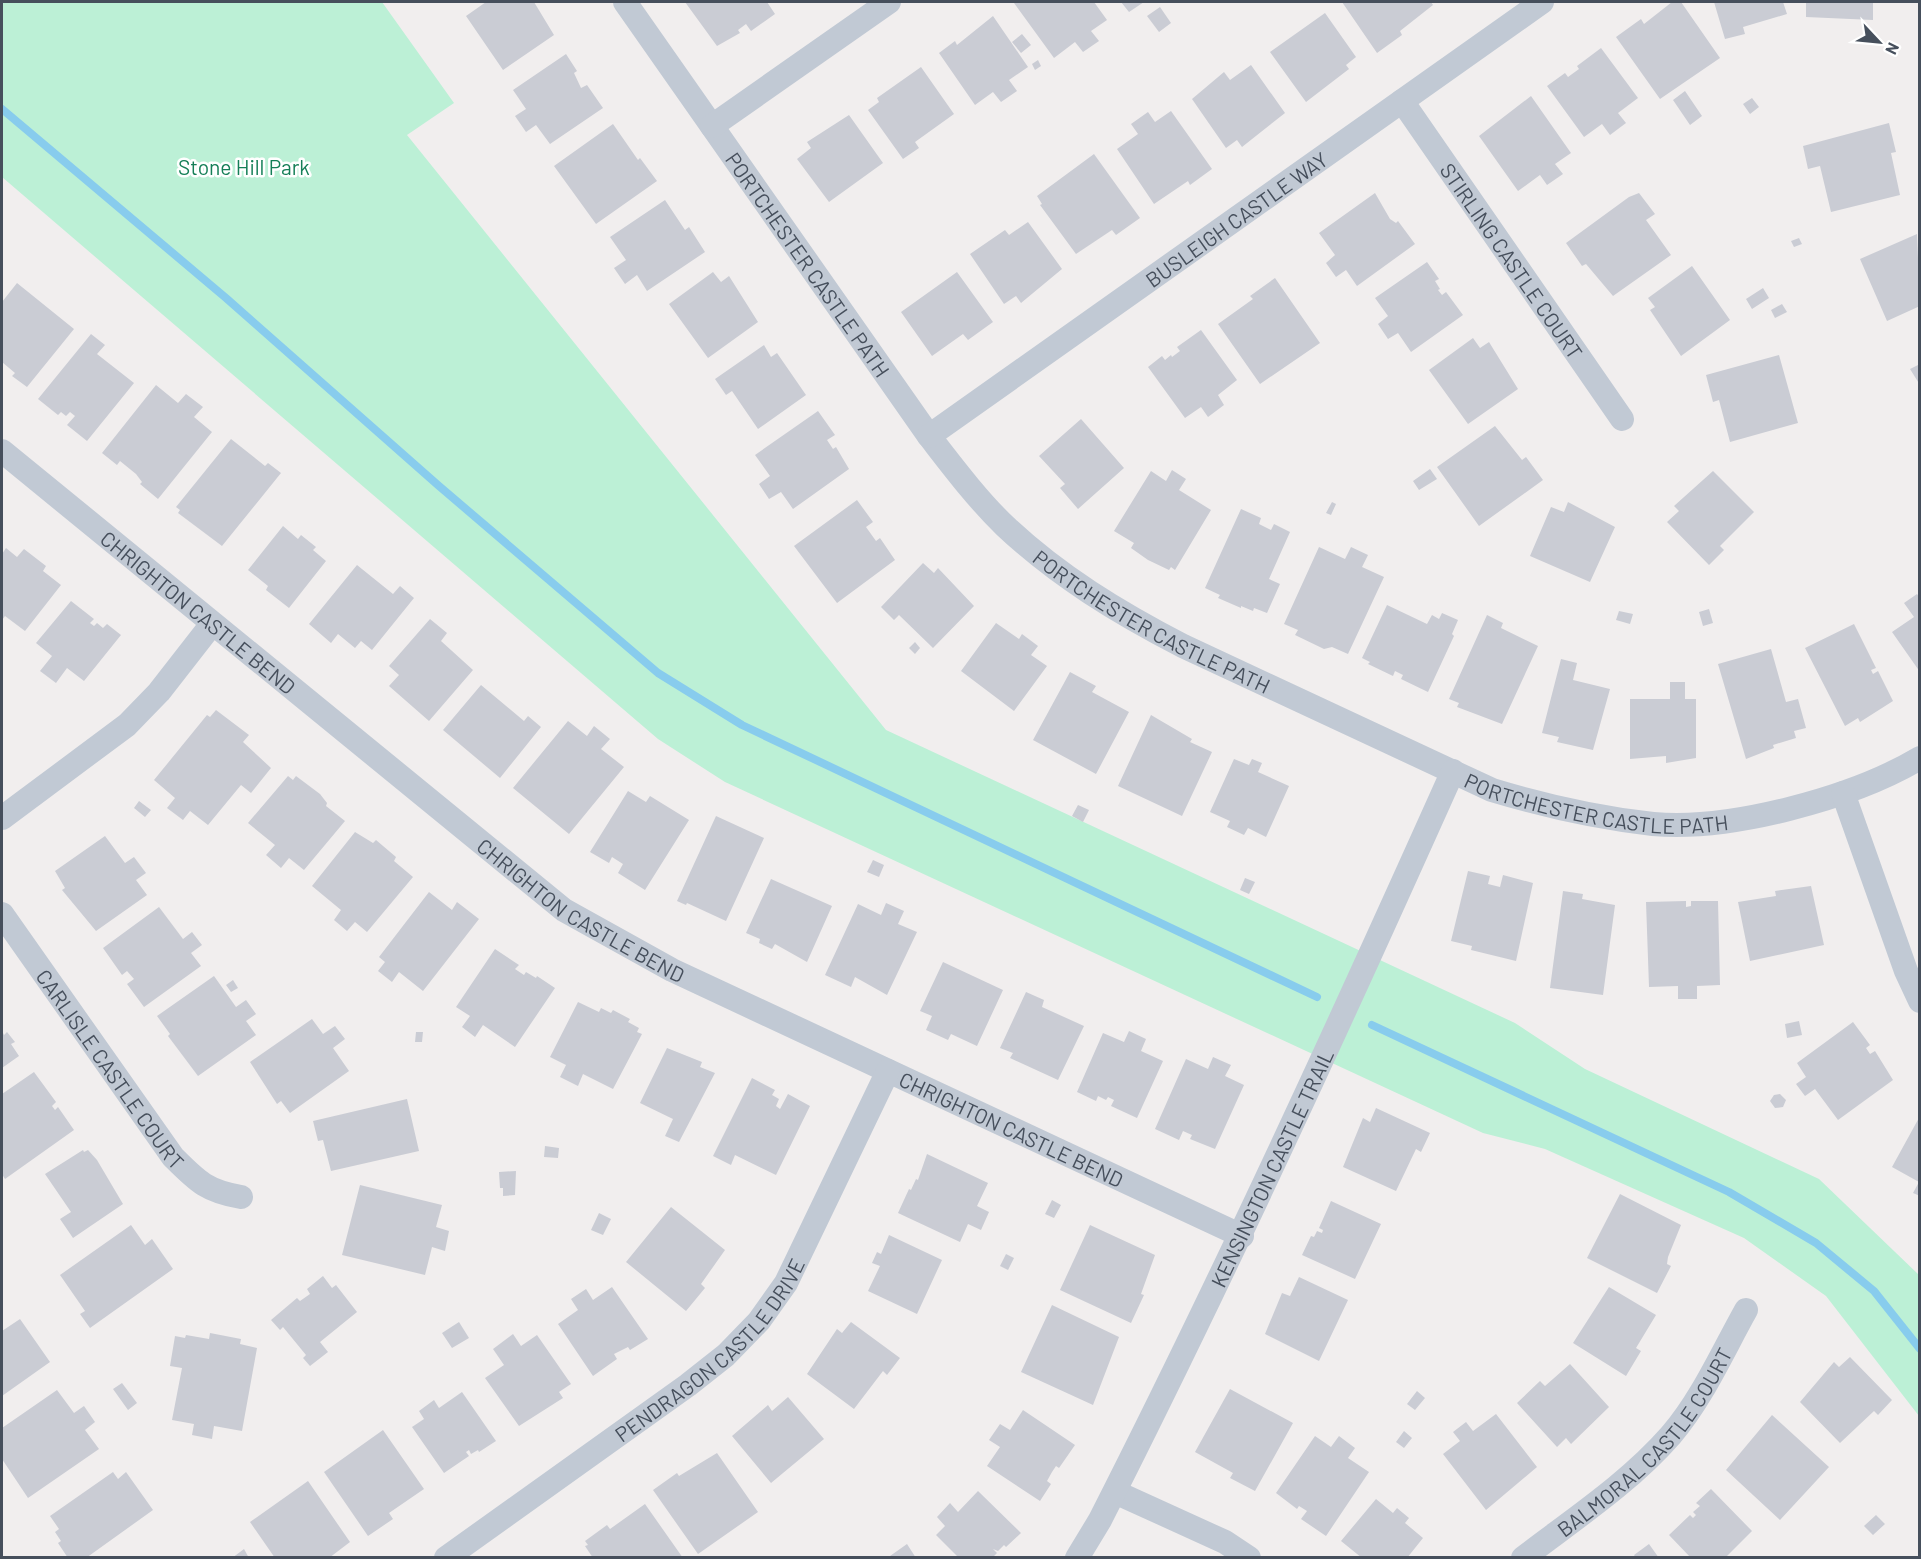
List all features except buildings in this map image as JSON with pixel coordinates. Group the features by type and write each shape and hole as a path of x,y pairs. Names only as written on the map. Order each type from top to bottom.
{"street":[{"name":"PORTCHESTER CASTLE PATH","path":"625,2 929,436 1004,525 1044,560 1088,593 1183,646 1492,790 1538,804 1655,824 1702,823 1766,814 1843,793 1903,768 1920,758"},
{"path":"712,126 889,2"},
{"name":"BUSLEIGH CASTLE WAY","path":"929,436 1542,2"},
{"name":"STIRLING CASTLE COURT","path":"1402,101 1622,419"},
{"name":"CHRIGHTON CASTLE BEND","path":"2,451 564,910 672,970 1242,1236"},
{"path":"2,818 127,726 159,692 212,624"},
{"name":"KENSINGTON CASTLE TRAIL","path":"1077,1557 1096,1529 1242,1236 1324,1053 1370,961 1453,771"},
{"path":"1843,793 1906,971 1920,1001"},
{"name":"CARLISLE CASTLE COURT","path":"2,914 173,1157 194,1178 216,1193 241,1197"},
{"name":"PENDRAGON CASTLE DRIVE","path":"446,1557 688,1385 726,1355 759,1321 786,1283 888,1071"},
{"name":"BALMORAL CASTLE COURT","path":"1523,1557 1631,1476 1672,1434 1706,1383 1746,1310"},
{"path":"1115,1492 1225,1542 1249,1557"}],"green space":[{"name":"Stone Hill Park","path":"2,2 382,2 454,103 407,135 886,730 1515,1023 1585,1069 1819,1179 1919,1275 1919,1416 1826,1296 1744,1238 1545,1149 1483,1133 725,782 658,739 2,177"}],"waterway":[{"path":"2,109 226,298 439,486 658,673 742,725 1317,997"},
{"path":"1372,1025 1729,1192 1816,1243 1874,1291 1920,1349"}]}
